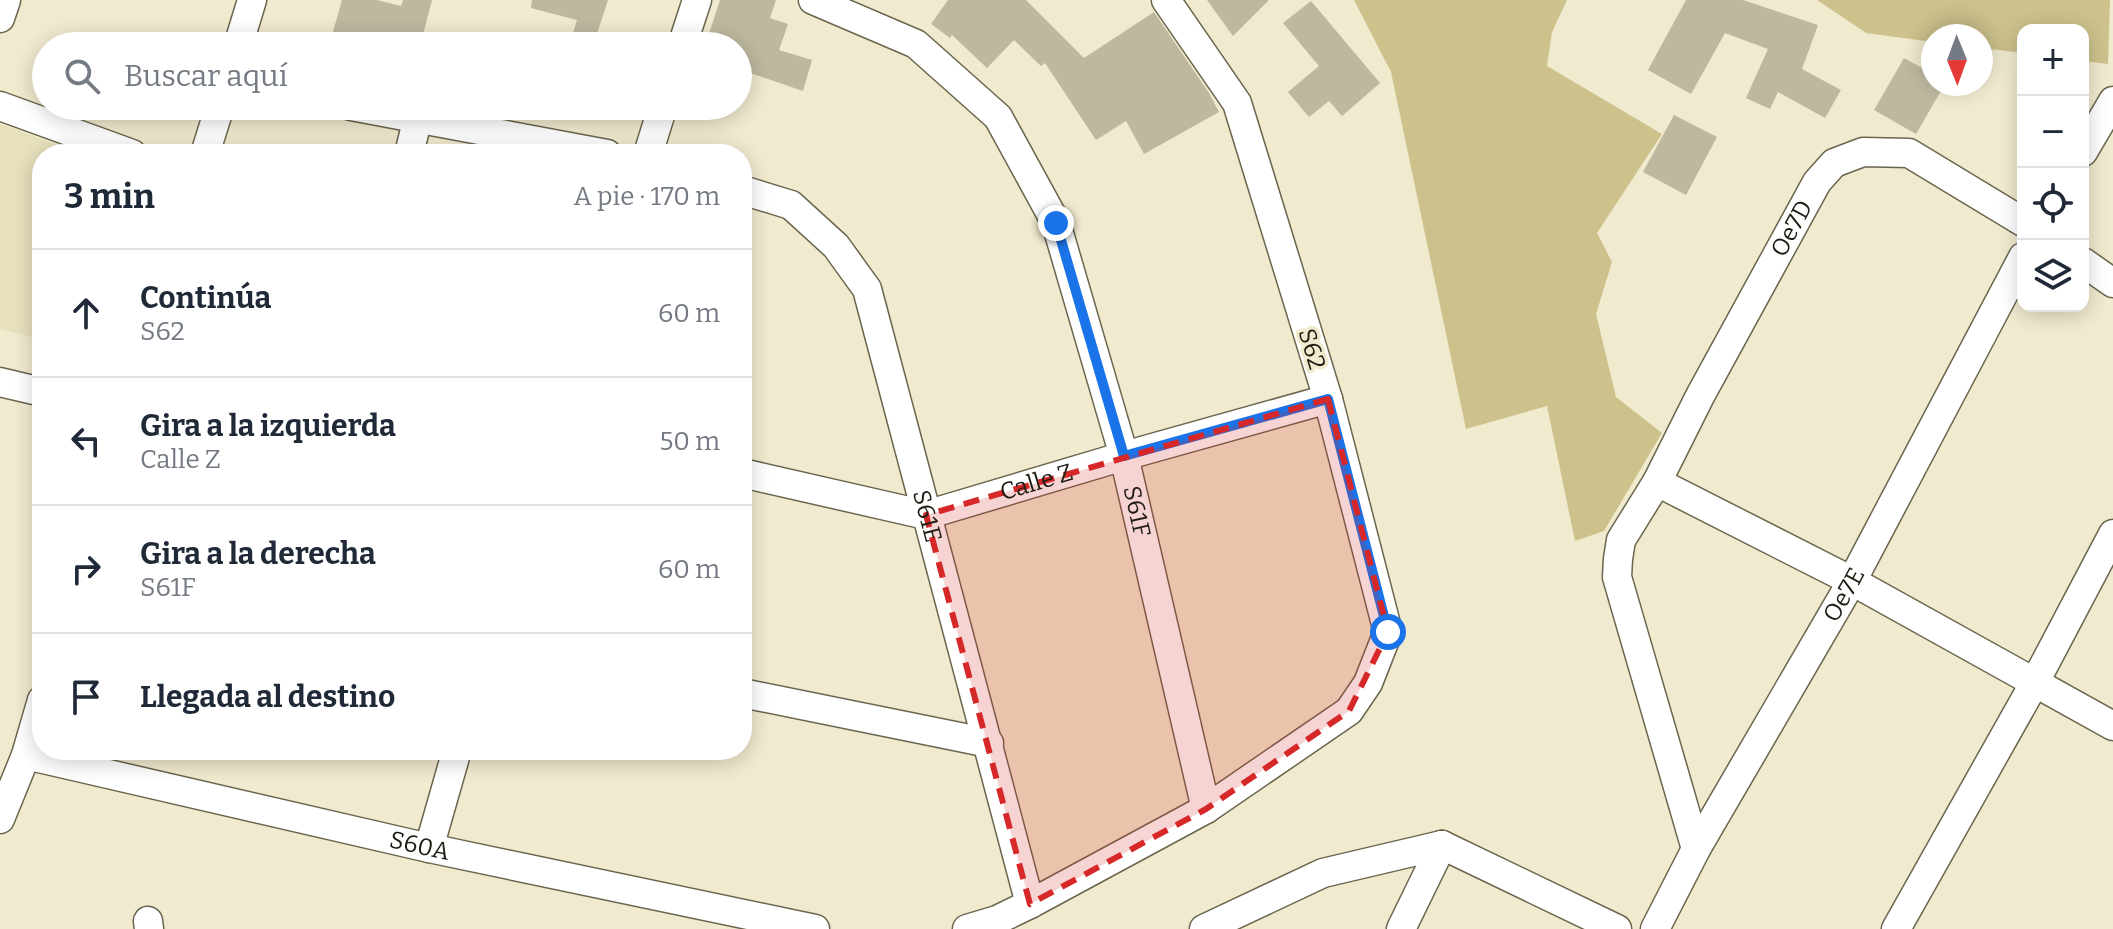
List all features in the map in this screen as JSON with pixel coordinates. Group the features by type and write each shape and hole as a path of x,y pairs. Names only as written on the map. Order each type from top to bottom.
{"street":[{"path":"0,18 6,0"},
{"path":"242,32 252,0"},
{"path":"687,32 697,0"},
{"name":"S61F","path":"813,0 916,44 998,117 1056,223 1124,456 1206,809"},
{"name":"S62","path":"1166,0 1237,103 1328,399 1388,632 1368,683 1349,711 1206,809"},
{"path":"2089,142 2113,101"},
{"path":"0,106 32,118"},
{"path":"38,120 104,144"},
{"path":"208,144 216,120"},
{"path":"411,144 417,120"},
{"path":"433,120 556,144"},
{"path":"651,144 659,120"},
{"name":"Oe7D","path":"1696,849 1617,577 1621,540 1657,482 1700,396 1817,182 1834,163 1863,152 1909,153 2017,218"},
{"name":"S61E","path":"752,193 791,205 836,246 867,289 1030,904"},
{"path":"2089,266 2113,283"},
{"name":"Oe7E","path":"1655,929 1696,849 1852,581 2017,268"},
{"path":"0,382 32,390"},
{"name":"Calle Z","path":"752,475 926,515 1328,399"},
{"path":"1657,482 1852,581 2113,726"},
{"path":"1896,929 2035,682 2113,534"},
{"path":"752,695 989,743"},
{"path":"0,819 32,734"},
{"name":"S60A","path":"26,755 32,756"},
{"name":"S60A","path":"48,760 429,848 815,929"},
{"path":"429,848 454,760"},
{"path":"967,929 997,925 1206,809"},
{"path":"1401,929 1442,845"},
{"path":"1204,929 1323,873 1442,845 1617,929"}],"highlighted area":[{"path":"1328,399 1388,632 1349,711 1206,809 1030,904 926,515"}],"shaded area":[{"path":"1354,0 1567,0 1552,32 1547,66 1662,134 1597,233 1612,262 1596,314 1616,397 1662,433 1604,531 1575,541 1547,406 1466,429 1391,72"},
{"path":"1817,0 2110,0 2108,64 2089,62 2089,24 2017,24 2017,52 1993,49 1993,24 1921,24 1921,40 1866,33"},
{"path":"0,124 55,144 32,144 32,337 0,329"}],"building":[{"path":"342,0 377,0 401,6 403,0 432,0 424,32 333,32"},
{"path":"532,0 608,0 598,32 573,32 577,20 531,8"},
{"path":"720,0 776,0 770,18 788,24 779,50 812,60 803,91 752,74 752,32 710,32"},
{"path":"948,0 1026,0 1084,58 1154,12 1219,112 1144,154 1126,121 1096,140 1045,63 1041,66 1014,40 987,68 952,35 950,38 931,24"},
{"path":"1207,0 1269,0 1233,36"},
{"path":"1686,0 1743,0 1818,25 1802,69 1841,90 1825,118 1778,92 1770,109 1746,98 1768,49 1725,33 1691,94 1648,70"},
{"path":"1311,1 1380,83 1342,116 1329,101 1309,117 1288,92 1319,66 1283,23"},
{"path":"1904,58 1921,67 1921,96 1938,96 1916,134 1874,110"},
{"path":"1674,115 1717,137 1686,195 1643,172"}],"route":[{"path":"1056,223 1124,456 1328,399 1388,632"}]}
